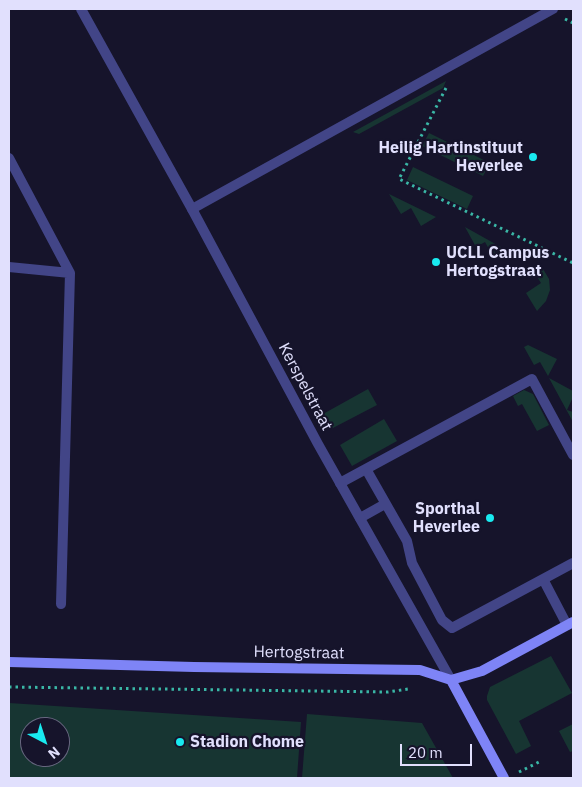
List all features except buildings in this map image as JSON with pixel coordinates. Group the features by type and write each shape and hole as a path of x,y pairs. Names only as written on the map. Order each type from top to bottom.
{"street":[{"name":"Kerspelstraat","path":"81,9 192,209 340,483 504,778"},
{"path":"192,209 553,9"},
{"path":"9,158 70,273 61,604"},
{"path":"9,267 70,273"},
{"path":"340,483 532,379 573,456"},
{"path":"366,469 407,541 412,563 442,620 452,628 573,563"},
{"path":"360,518 385,504"},
{"path":"451,680 482,671 570,623 543,579"},
{"name":"Hertogstraat","path":"9,662 420,670 451,680"}],"path":[{"path":"569,17 564,19 573,23"},
{"path":"449,82 399,179 573,263"},
{"path":"9,687 388,692 415,687"},
{"path":"515,774 538,762"}],"green space":[{"path":"446,81 443,88 359,134 353,132"},
{"path":"429,133 490,163 483,176 422,146"},
{"path":"413,167 473,196 467,209 407,180"},
{"path":"389,194 436,217 421,226 411,208 401,214"},
{"path":"465,227 508,251 494,258 485,242 476,247"},
{"path":"540,264 549,279 550,290 546,301 537,311 526,293 541,283 532,269"},
{"path":"528,345 557,359 548,376 540,362 534,365 524,347"},
{"path":"549,378 573,391 573,397 567,410 573,412 573,422"},
{"path":"368,389 377,405 331,429 323,414"},
{"path":"524,390 533,394 549,425 537,431 522,404 518,406 513,396"},
{"path":"384,419 397,441 352,466 340,445"},
{"path":"551,656 572,693 519,721 531,746 516,754 487,700 490,687"},
{"name":"Stadion Chome","path":"9,703 301,722 297,778 9,778"},
{"path":"307,714 422,723 453,778 302,778"},
{"path":"573,724 573,751 570,752 559,731"}],"place":[{"name":"Heilig Hartinstituut Heverlee","path":"533,157"},
{"name":"UCLL Campus Hertogstraat","path":"436,262"},
{"name":"Sporthal Heverlee","path":"490,518"},
{"name":"Stadion Chome","path":"180,742"}]}
